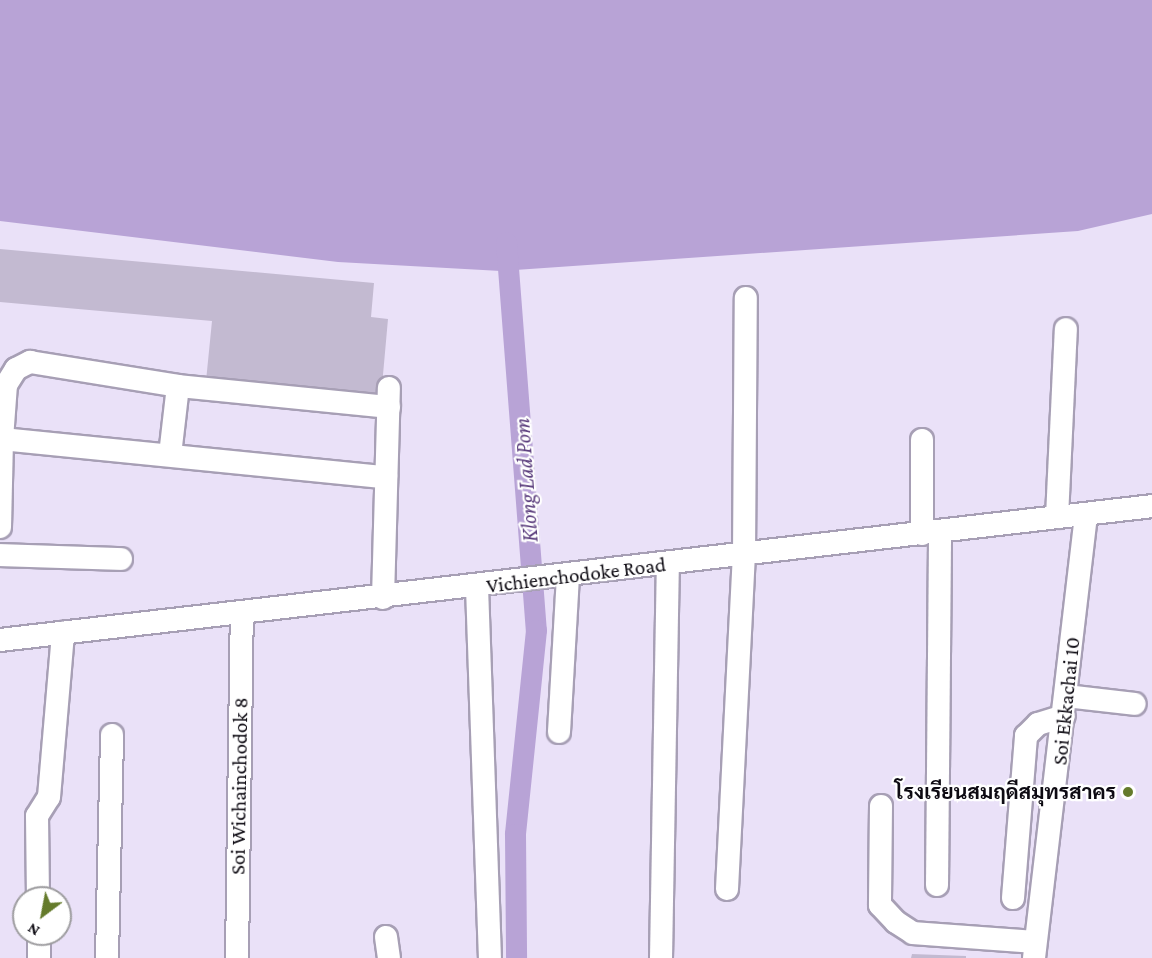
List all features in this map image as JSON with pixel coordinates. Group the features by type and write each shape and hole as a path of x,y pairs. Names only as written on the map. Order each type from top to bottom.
{"street":[{"path":"727,889 744,555 746,298"},
{"path":"1056,517 1066,329"},
{"path":"0,527 6,385 16,369 30,362 178,386 389,398 383,598"},
{"path":"170,454 178,386"},
{"path":"2,440 170,454 387,477"},
{"path":"922,440 931,532 937,885"},
{"name":"Vichienchodoke Road","path":"0,640 242,615 568,574 1056,517 1086,516 1152,506"},
{"name":"Soi Ekkachai 10","path":"1034,950 1086,516"},
{"path":"0,555 121,559"},
{"path":"661,958 668,564"},
{"path":"559,732 568,574"},
{"path":"477,587 490,958"},
{"name":"Soi Wichainchodok 8","path":"237,958 242,615"},
{"path":"38,886 38,816 49,797 63,633"},
{"path":"1013,898 1026,736 1038,724 1065,706 1135,704"},
{"path":"107,958 112,735"},
{"path":"881,806 880,905 896,922 913,933 1034,950"}],"shaded area":[{"path":"0,0 1152,0 1152,214 1078,231 501,271 338,262 0,221"}],"building":[{"path":"0,249 374,283 371,317 388,319 381,397 206,381 212,321 0,302"},
{"path":"912,954 966,956 966,958 911,958"}],"waterway":[{"name":"Klong Lad Pom","path":"506,242 536,630 515,834 516,958"}],"place":[{"name":"โรงเรียนสมฤดีสมุทรสาคร","path":"1128,792"}]}
